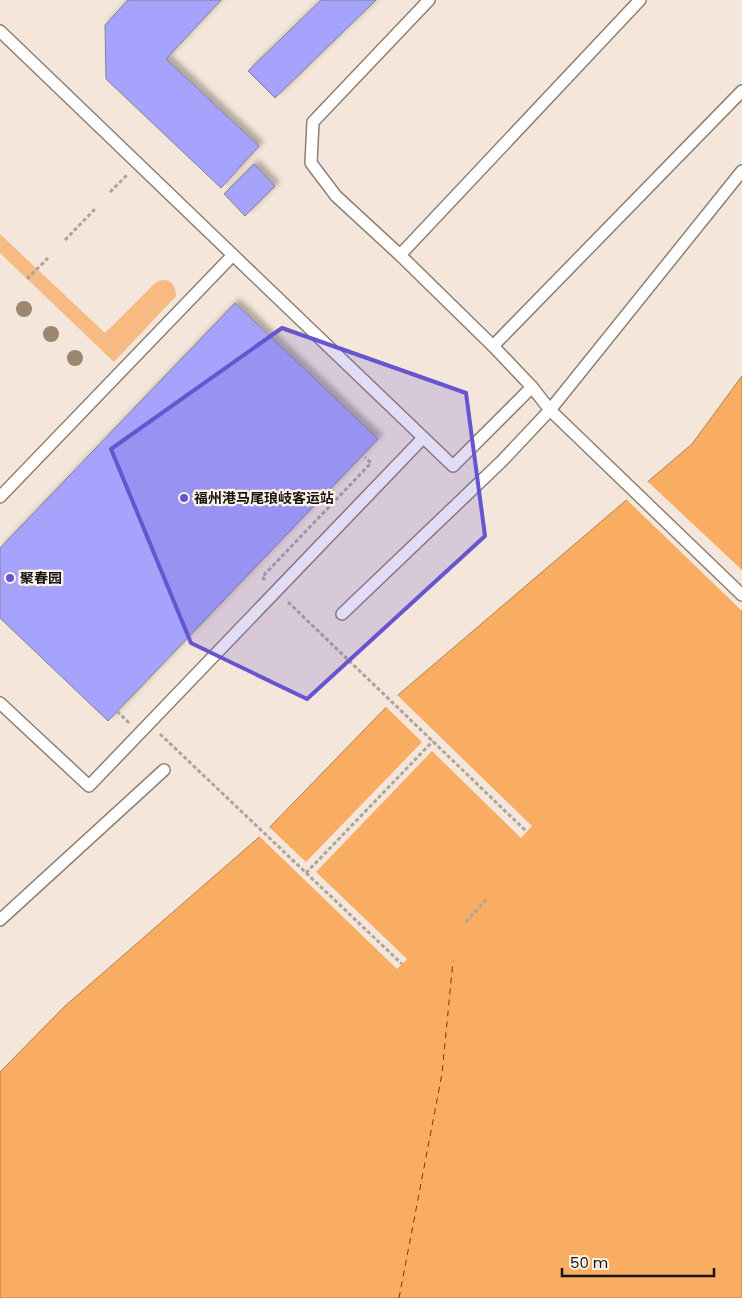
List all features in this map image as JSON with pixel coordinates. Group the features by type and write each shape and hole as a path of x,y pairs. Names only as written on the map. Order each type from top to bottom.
{"lane":[{"path":"429,0 313,122 311,163 336,196 494,346 532,387 550,410 742,596"},
{"path":"400,255 640,0"},
{"path":"0,31 453,466 532,387"},
{"path":"494,346 742,91"},
{"path":"342,614 502,461 550,410 742,171"},
{"path":"0,498 233,255"},
{"path":"0,703 89,786 423,438"},
{"path":"0,920 164,770"}],"path":[{"path":"110,192 138,164"},
{"path":"65,240 94,209"},
{"path":"28,279 48,258"},
{"path":"365,457 371,463 262,577 527,832"},
{"path":"306,874 433,741"},
{"path":"200,772 402,964"},
{"path":"466,922 487,899"}],"highlighted area":[{"path":"282,328 466,393 485,536 307,699 191,643 111,449"}],"shaded area":[{"path":"0,234 105,333 155,283 163,280 170,282 176,291 176,296 114,362 0,253"},
{"path":"742,376 742,1298 0,1298 0,1072 65,1006 265,832 398,695 692,444"}],"pier":[{"path":"646,480 742,570 742,611 625,498"},
{"path":"396,694 532,826 521,838 432,751 316,872 407,959 397,969 258,835 268,826 306,862 422,742 384,705"}],"building":[{"path":"128,0 221,0 166,59 259,146 221,188 106,79 105,25"},
{"path":"321,0 376,0 275,98 248,71"},
{"path":"254,164 275,186 245,216 224,194"},
{"name":"福州港马尾琅岐客运站","path":"235,303 378,439 108,721 0,618 0,548"}],"ferry route":[{"path":"399,1298 442,1074 453,961"}],"place":[{"name":"福州港马尾琅岐客运站","path":"184,498"},
{"name":"聚春园","path":"10,578"}]}
